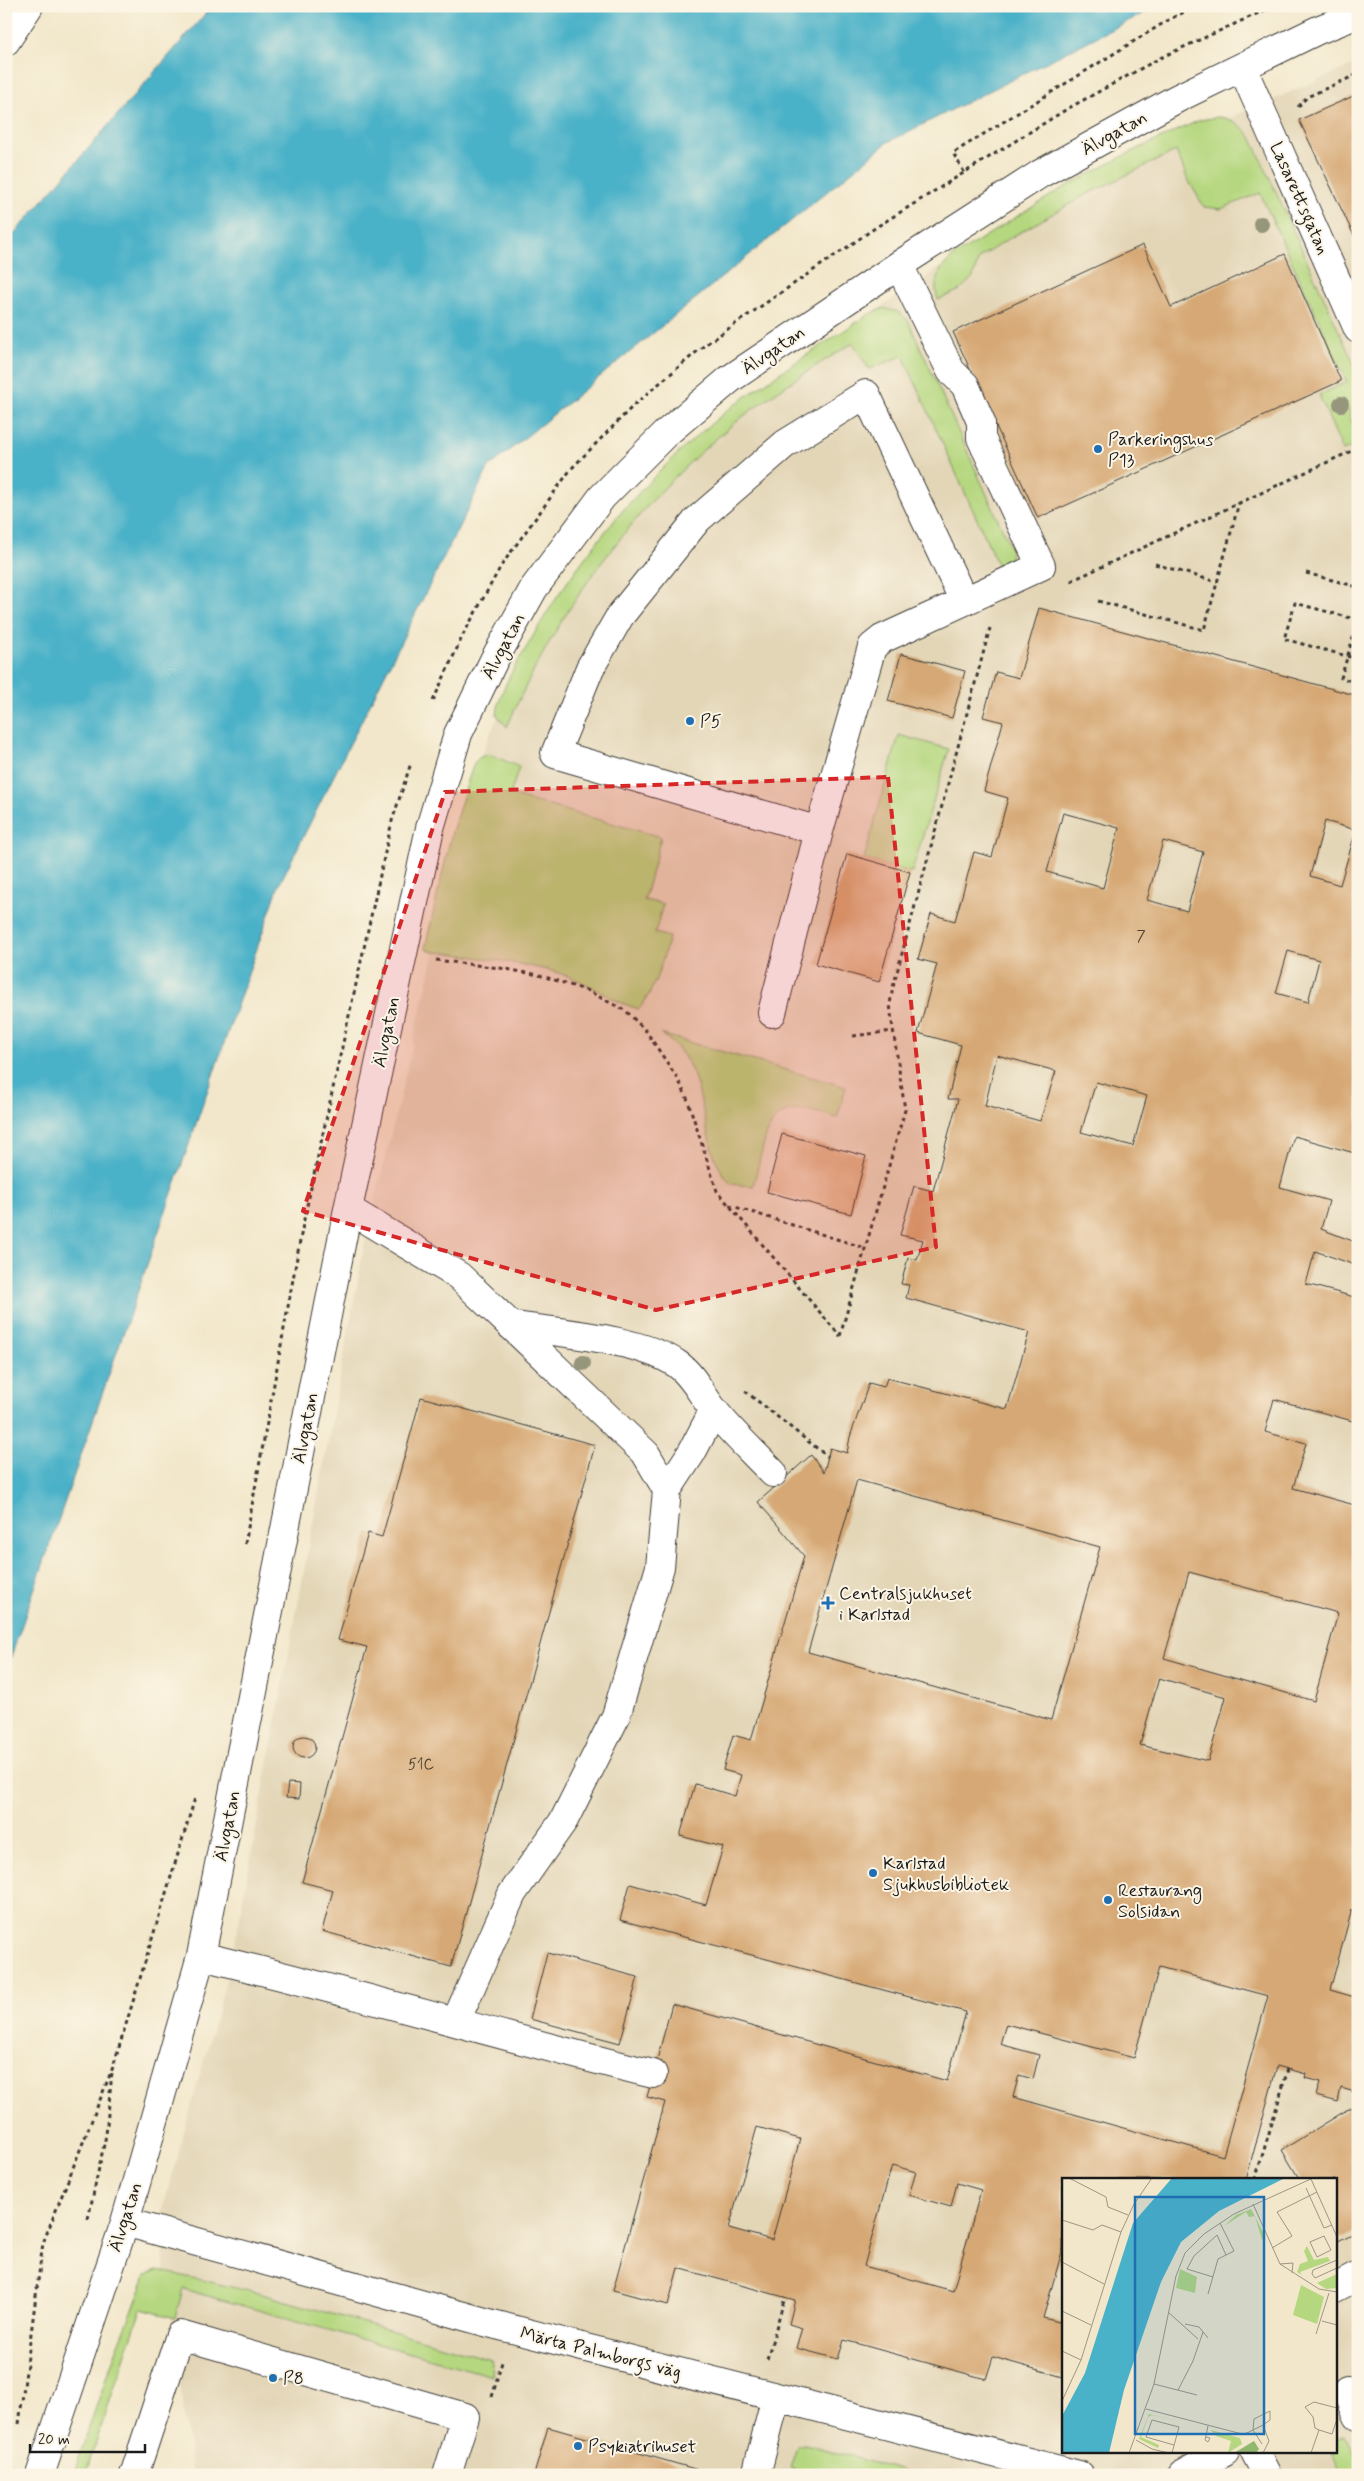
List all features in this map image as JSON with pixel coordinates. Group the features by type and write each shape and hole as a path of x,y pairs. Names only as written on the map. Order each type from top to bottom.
{"street":[{"path":"6,41 29,6"},
{"name":"Älvgatan","path":"40,2475 125,2222 201,1956 348,1209 430,828 458,734 494,660 534,588 602,497 665,434 730,379 1023,184 1092,144 1242,67 1358,14"},
{"name":"Lasarettsgatan","path":"1242,67 1358,329"},
{"path":"772,1013 820,831 872,647 882,639 1041,566 981,438 981,422 965,385 950,371 899,265"},
{"path":"820,831 555,754 590,668 620,616 697,520 785,444 866,394 964,601"},
{"path":"348,1209 459,1276 646,1454 667,1490"},
{"path":"510,1325 620,1343 654,1353 677,1364 691,1378 714,1410 773,1473"},
{"path":"456,2021 512,1894 564,1820 616,1716 660,1567 667,1490 692,1452 714,1410"},
{"path":"201,1956 456,2021 539,2046 653,2074"},
{"name":"Märta Palmborgs väg","path":"125,2222 485,2322 1079,2475"},
{"path":"1336,2287 1358,2276"},
{"path":"134,2475 180,2335 465,2417 448,2475"},
{"path":"756,2475 776,2397"},
{"path":"1182,2475 1221,2454"},
{"path":"1256,2454 1267,2475"}],"path":[{"path":"964,172 952,153 1170,19 1197,6"},
{"path":"430,709 463,635 500,566 571,469 630,410 706,344 878,226 1067,109 1162,57 1274,6"},
{"path":"1295,110 1307,97 1358,74"},
{"path":"1063,585 1358,448"},
{"path":"1098,601 1204,630 1239,503"},
{"path":"1155,564 1217,582"},
{"path":"1306,573 1358,587"},
{"path":"1358,659 1348,657 1284,639 1295,602 1358,621 1348,657 1341,678 1358,683"},
{"path":"427,959 539,975 588,991 626,1011 646,1031 678,1079 687,1098 717,1191 840,1336 904,1110 890,1004 893,987 990,628"},
{"path":"244,1546 303,1224 392,821 414,755"},
{"path":"853,1036 893,1031"},
{"path":"728,1205 865,1248"},
{"path":"743,1389 828,1457"},
{"path":"18,2433 43,2243 113,2067 197,1790"},
{"path":"87,2222 106,2134 113,2067"},
{"path":"1256,2178 1288,2070"},
{"path":"766,2361 785,2297"}],"highlighted area":[{"path":"888,777 936,1247 656,1310 303,1211 445,792"}],"shaded area":[{"name":"Centralsjukhuset i Karlstad","path":"1358,63 1358,2475 192,2475 159,2223 232,1959 364,1248 482,754 523,658 615,517 703,435 847,330 969,248 1111,169"}],"green space":[{"path":"1218,117 1236,123 1251,137 1358,373 1358,404 1349,410 1358,440 1352,447 1343,451 1319,395 1347,382 1260,193 1221,209 1204,207 1187,178 1176,151 1082,197 1005,241 979,258 973,277 960,290 938,300 936,280 944,265 954,256 1061,189 1129,153 1200,120"},
{"path":"884,308 898,312 908,320 1010,546 1011,553 1007,562 999,568 903,356 869,369 853,343 755,407 725,431 658,495 627,530 572,605 526,685 507,727 497,715 502,694 511,674 574,573 596,543 645,486 699,434 745,397 869,314"},
{"path":"899,735 949,749 912,872 864,859"},
{"path":"489,754 519,767 510,795 661,837 644,900 663,904 655,933 669,937 654,984 639,1009 619,1002 580,981 559,973 532,966 432,952 425,948 452,832 466,787 474,763 480,757"},
{"path":"660,1034 846,1087 837,1118 796,1110 783,1114 774,1121 768,1133 753,1186 731,1184 719,1167 712,1148 697,1084 689,1064 677,1047"},
{"path":"157,2270 258,2293 488,2358 493,2362 492,2376 183,2289 175,2318 141,2309 85,2475 73,2475 109,2369 146,2275"},
{"path":"1344,2435 1358,2460 1358,2475 1343,2475 1332,2454 1336,2454 1336,2439"},
{"path":"804,2444 916,2475 815,2475 790,2468 797,2446"}],"water":[{"path":"212,6 1158,6 888,142 489,467 279,885 6,1671 6,243"}],"building":[{"path":"1358,94 1358,244 1299,120"},
{"name":"Parkeringshus P13","path":"1143,245 1171,307 1285,254 1341,381 1038,518 953,332"},
{"path":"1039,608 1358,696 1358,1154 1294,1136 1280,1187 1329,1201 1321,1229 1358,1243 1358,1266 1315,1251 1306,1284 1358,1298 1358,1416 1356,1422 1274,1399 1265,1432 1306,1443 1293,1488 1358,1506 1358,1911 1352,1909 1330,1990 1358,1998 1358,2093 1341,2088 1338,2102 1316,2096 1320,2082 1305,2078 1306,2074 1277,2066 1247,2178 1062,2178 1062,2252 1043,2318 1062,2323 1062,2377 993,2357 986,2379 844,2340 838,2359 796,2348 802,2328 789,2324 795,2300 678,2268 668,2305 613,2290 665,2102 647,2097 672,2004 947,2081 966,2012 620,1920 630,1884 706,1905 723,1847 680,1836 695,1784 735,1796 741,1775 723,1770 733,1735 751,1740 804,1556 758,1502 811,1455 824,1472 830,1448 847,1453 850,1437 869,1383 884,1387 887,1378 1007,1409 1029,1332 906,1298 909,1285 901,1284 908,1258 917,1260 923,1240 900,1235 914,1186 933,1191 958,1099 948,1099 961,1045 918,1033 937,964 918,959 931,914 955,921 974,852 992,857 1008,798 984,791 1003,722 983,717 996,672 1019,678","holes":["1063,813 1119,828 1103,888 1047,872","1325,821 1356,830 1340,885 1310,876","1163,841 1203,852 1187,911 1147,900","1288,951 1319,960 1308,1002 1276,993","997,1055 1056,1071 1040,1121 985,1106","1096,1082 1147,1096 1133,1146 1081,1132","857,1480 1100,1547 1051,1720 808,1652","1189,1572 1338,1613 1314,1701 1164,1658","1159,1678 1226,1697 1208,1761 1140,1745","1159,1967 1268,1996 1223,2156 1013,2097 1019,2075 1033,2079 1039,2055 1000,2044 1006,2024 1134,2058","757,2127 800,2139 772,2240 729,2228","892,2165 916,2172 909,2195 951,2207 957,2183 981,2190 953,2291 864,2266"]},
{"path":"901,654 965,671 952,718 888,701"},
{"path":"847,854 910,872 879,982 816,964"},
{"path":"782,1134 866,1156 851,1214 767,1192"},
{"path":"421,1397 595,1445 451,1967 322,1931 333,1890 302,1882 367,1647 338,1640 368,1533 382,1537"},
{"path":"304,1736 312,1739 315,1747 312,1755 304,1758 296,1755 293,1747 296,1739"},
{"path":"288,1783 300,1784 299,1799 286,1798"},
{"path":"547,1953 638,1977 620,2043 530,2019"},
{"path":"1358,2103 1358,2231 1338,2241 1336,2238 1336,2178 1299,2178 1282,2150"},
{"name":"Psykiatrihuset","path":"548,2427 702,2471 701,2475 534,2475"}],"place":[{"name":"Parkeringshus P13","path":"1098,449"},
{"name":"P5","path":"690,721"},
{"name":"Centralsjukhuset i Karlstad","path":"828,1603"},
{"name":"Karlstad Sjukhusbibliotek","path":"873,1873"},
{"name":"Restaurang Solsidan","path":"1108,1900"},
{"name":"P8","path":"273,2378"},
{"name":"Psykiatrihuset","path":"578,2446"}]}
